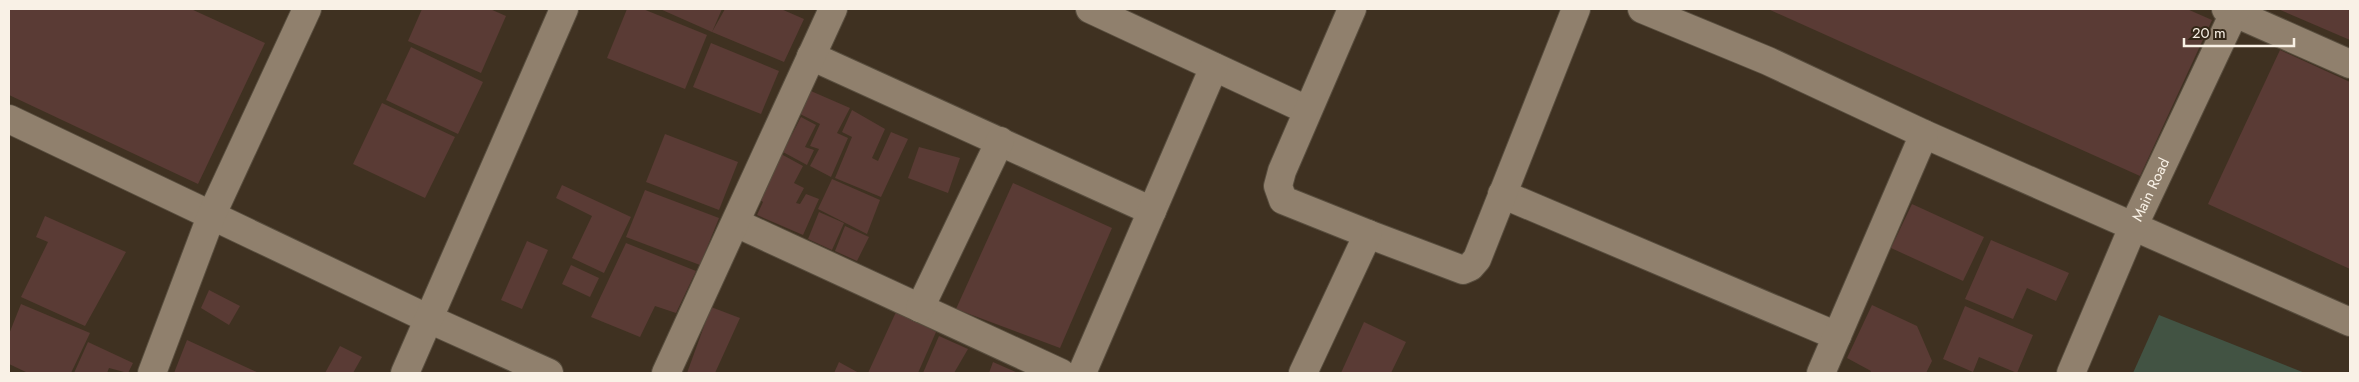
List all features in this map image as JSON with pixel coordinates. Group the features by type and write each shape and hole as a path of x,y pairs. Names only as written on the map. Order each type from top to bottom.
{"street":[{"path":"152,373 212,214 307,9"},
{"path":"405,373 564,9"},
{"path":"666,373 832,9"},
{"path":"1090,9 1308,110"},
{"path":"1352,9 1282,171 1278,186 1283,200 1463,270 1470,267 1477,259 1576,9"},
{"path":"1642,9 1768,61 1924,134 2350,322"},
{"path":"2232,10 2350,64"},
{"name":"Main Road","path":"2071,373 2134,227 2232,10"},
{"path":"811,56 1152,211"},
{"path":"1082,373 1214,67"},
{"path":"9,119 212,214 429,319 549,373"},
{"path":"1821,373 1924,134"},
{"path":"920,308 1000,141"},
{"path":"1502,194 1836,336"},
{"path":"736,223 1061,373"},
{"path":"1303,373 1368,234"}],"green space":[{"path":"2159,315 2305,373 2133,373"}],"building":[{"path":"9,9 191,9 265,43 198,184 9,95"},
{"path":"422,9 490,9 506,16 481,73 408,41"},
{"path":"627,9 643,9 707,35 685,89 607,58"},
{"path":"660,9 722,9 712,32"},
{"path":"725,9 781,9 804,19 784,62 712,32"},
{"path":"1768,9 2187,9 2212,20 2140,176"},
{"path":"2278,9 2350,9 2350,40"},
{"path":"711,43 779,71 761,114 693,87"},
{"path":"411,47 483,82 458,134 386,100"},
{"path":"2280,50 2350,82 2350,269 2208,204"},
{"path":"804,88 850,108 837,133 848,138 831,177 810,166 819,149 810,146 820,124 794,111"},
{"path":"382,103 455,137 425,198 353,164"},
{"path":"852,110 885,129 872,158 878,161 891,132 908,139 881,197 835,178 852,137 842,132"},
{"path":"801,117 816,125 805,147 814,150 807,165 783,152"},
{"path":"665,134 738,162 719,210 646,182"},
{"path":"919,147 960,158 948,193 908,178"},
{"path":"781,154 803,166 794,183 804,188 796,203 800,204 806,194 819,199 803,235 757,215 763,202 760,200"},
{"path":"832,179 880,200 867,234 818,209"},
{"path":"1013,183 1112,228 1060,348 956,309"},
{"path":"562,185 631,217 604,273 572,258 592,216 556,198"},
{"path":"645,190 719,218 700,265 626,237"},
{"path":"1912,204 1984,237 1963,281 1891,248"},
{"path":"819,212 844,223 832,250 808,239"},
{"path":"45,216 126,252 85,326 21,297 48,242 36,237"},
{"path":"845,226 869,237 857,261 835,251"},
{"path":"1991,240 2069,273 2056,301 2027,288 2013,319 1965,299"},
{"path":"527,241 548,250 522,309 501,300"},
{"path":"626,243 696,271 676,313 655,306 640,337 591,317"},
{"path":"571,265 599,278 590,297 562,284"},
{"path":"209,290 240,306 229,325 201,308"},
{"path":"21,304 90,333 71,373 28,373 9,364 9,334"},
{"path":"1872,305 1917,326 1932,361 1926,373 1870,373 1871,371 1847,358"},
{"path":"1965,306 2033,335 2017,373 1979,357 1973,372 1943,359"},
{"path":"711,307 740,318 715,373 687,373"},
{"path":"896,312 936,332 918,373 868,373"},
{"path":"1364,322 1406,342 1391,373 1341,373"},
{"path":"939,336 968,349 954,373 923,373"},
{"path":"187,340 259,373 174,373"},
{"path":"88,342 133,363 128,373 109,368 107,373 74,373"},
{"path":"340,346 362,357 353,373 325,373"},
{"path":"839,362 859,373 834,373"},
{"path":"993,362 1018,373 989,373"}]}
